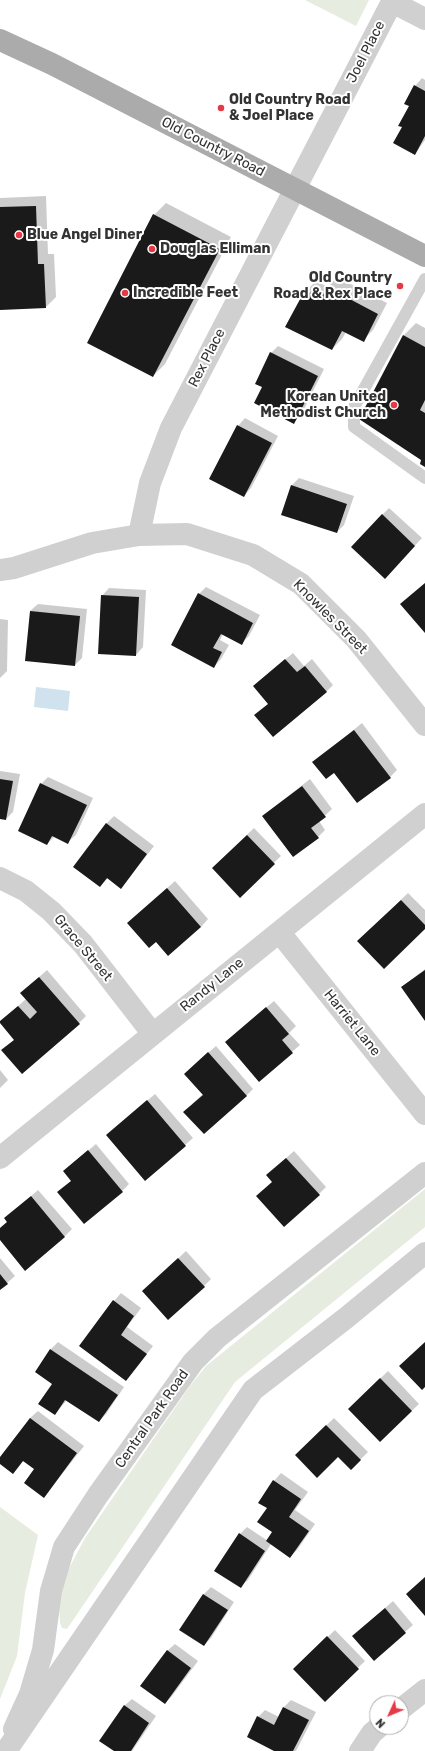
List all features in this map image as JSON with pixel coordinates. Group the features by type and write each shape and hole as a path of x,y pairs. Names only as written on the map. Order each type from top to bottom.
{"main road":[{"name":"Old Country Road","path":"0,40 52,64 425,256"}],"street":[{"path":"392,1 425,19"},
{"name":"Joel Place","path":"295,189 392,1"},
{"name":"Rex Place","path":"139,535 150,482 171,428 295,189"},
{"name":"Knowles Street","path":"0,570 14,568 92,543 139,535 187,534 253,555 301,584 356,639 425,725"},
{"name":"Randy Lane","path":"0,1158 250,954 280,933 425,814"},
{"name":"Grace Street","path":"0,878 26,891 52,911 83,944 152,1034"},
{"name":"Harriet Lane","path":"280,933 425,1114"},
{"name":"Central Park Road","path":"5,1751 30,1694 43,1650 51,1591 64,1547 98,1495 193,1362 217,1338 425,1173"},
{"name":"Central Park Road","path":"5,1751 252,1390 346,1318 425,1253"},
{"path":"409,1703 425,1690"},
{"path":"360,1751 371,1735"}],"lane":[{"path":"425,279 354,407 354,427 425,478"}],"shaded area":[{"path":"305,0 369,0 356,26"},
{"path":"425,1189 425,1227 235,1382 67,1629 62,1628 60,1623 59,1606 64,1578 85,1538 190,1386 206,1366"},
{"path":"0,1507 38,1535 25,1593 17,1656 0,1699"}],"water":[{"path":"36,687 70,691 68,711 34,707"}],"building":[{"path":"414,85 425,91 425,136 415,155 393,143 402,127 398,126 409,106 404,104"},
{"name":"Blue Angel Diner","path":"36,206 38,264 44,264 46,308 0,310 0,207"},
{"path":"153,214 220,249 153,377 87,343"},
{"path":"327,287 378,314 364,342 342,331 332,350 285,327 305,290 321,298"},
{"name":"Korean United Methodist Church","path":"403,335 425,347 425,400 420,410 425,413 425,467 420,464 421,460 359,419"},
{"path":"270,352 318,376 294,424 254,403 262,387 255,384"},
{"path":"237,425 272,443 244,497 209,479"},
{"path":"291,485 347,504 337,533 281,515"},
{"path":"382,514 415,546 385,579 351,547"},
{"path":"425,583 425,633 400,604"},
{"path":"198,593 253,623 242,645 221,634 213,648 222,652 214,668 171,645"},
{"path":"101,595 139,597 136,656 98,654"},
{"path":"30,611 80,616 75,666 25,661"},
{"path":"285,659 297,672 305,666 327,692 273,737 254,715 268,704 253,686"},
{"path":"354,730 391,778 357,803 334,773 326,779 312,762"},
{"path":"0,779 13,781 6,820 0,819"},
{"path":"40,783 87,805 68,844 52,836 47,845 18,831"},
{"path":"302,786 326,817 311,828 319,838 293,857 262,816"},
{"path":"106,823 147,854 121,889 107,878 100,887 73,867"},
{"path":"247,835 275,864 240,898 212,868"},
{"path":"167,888 201,927 168,956 156,942 149,948 127,923"},
{"path":"401,900 425,925 425,929 384,969 357,941"},
{"path":"425,970 425,1021 401,987"},
{"path":"39,977 80,1024 22,1074 1,1050 14,1040 0,1021 18,1006 30,1019 37,1012 20,993"},
{"path":"266,1007 289,1034 282,1040 293,1053 259,1082 225,1042"},
{"path":"208,1052 247,1096 204,1134 183,1112 203,1095 184,1074"},
{"path":"147,1100 186,1146 145,1181 106,1135"},
{"path":"88,1150 123,1192 84,1224 57,1192 71,1181 63,1171"},
{"path":"286,1158 320,1195 284,1227 256,1196 272,1182 266,1175"},
{"path":"31,1196 65,1237 25,1271 0,1240 0,1228 7,1222 4,1218"},
{"path":"178,1258 205,1287 168,1320 142,1291"},
{"path":"0,1274 8,1284 0,1290"},
{"path":"113,1300 134,1316 121,1335 147,1354 126,1381 79,1346"},
{"path":"425,1342 425,1387 422,1390 399,1366"},
{"path":"50,1349 118,1395 99,1422 65,1400 55,1415 38,1404 52,1384 35,1372"},
{"path":"380,1378 412,1411 380,1442 348,1409"},
{"path":"30,1418 77,1453 44,1498 24,1483 34,1469 23,1461 13,1474 0,1464 0,1457"},
{"path":"326,1425 361,1460 351,1470 338,1457 317,1478 295,1455"},
{"path":"273,1480 301,1499 289,1517 309,1531 290,1558 266,1541 272,1532 257,1522 267,1508 258,1503"},
{"path":"239,1533 265,1551 241,1588 214,1571"},
{"path":"425,1577 425,1616 406,1594"},
{"path":"203,1594 228,1610 204,1646 179,1630"},
{"path":"385,1608 406,1633 374,1661 352,1636"},
{"path":"327,1636 359,1669 325,1702 293,1669"},
{"path":"167,1650 191,1668 165,1704 140,1686"},
{"path":"124,1705 149,1723 131,1751 114,1751 99,1741"},
{"path":"283,1707 309,1720 293,1751 274,1751 247,1737 257,1716 274,1725"}],"place":[{"name":"Old Country Road & Joel Place","path":"221,108"},
{"name":"Blue Angel Diner","path":"19,235"},
{"name":"Douglas Elliman","path":"152,249"},
{"name":"Old Country Road & Rex Place","path":"400,286"},
{"name":"Incredible Feet","path":"125,293"},
{"name":"Korean United Methodist Church","path":"394,405"}]}
